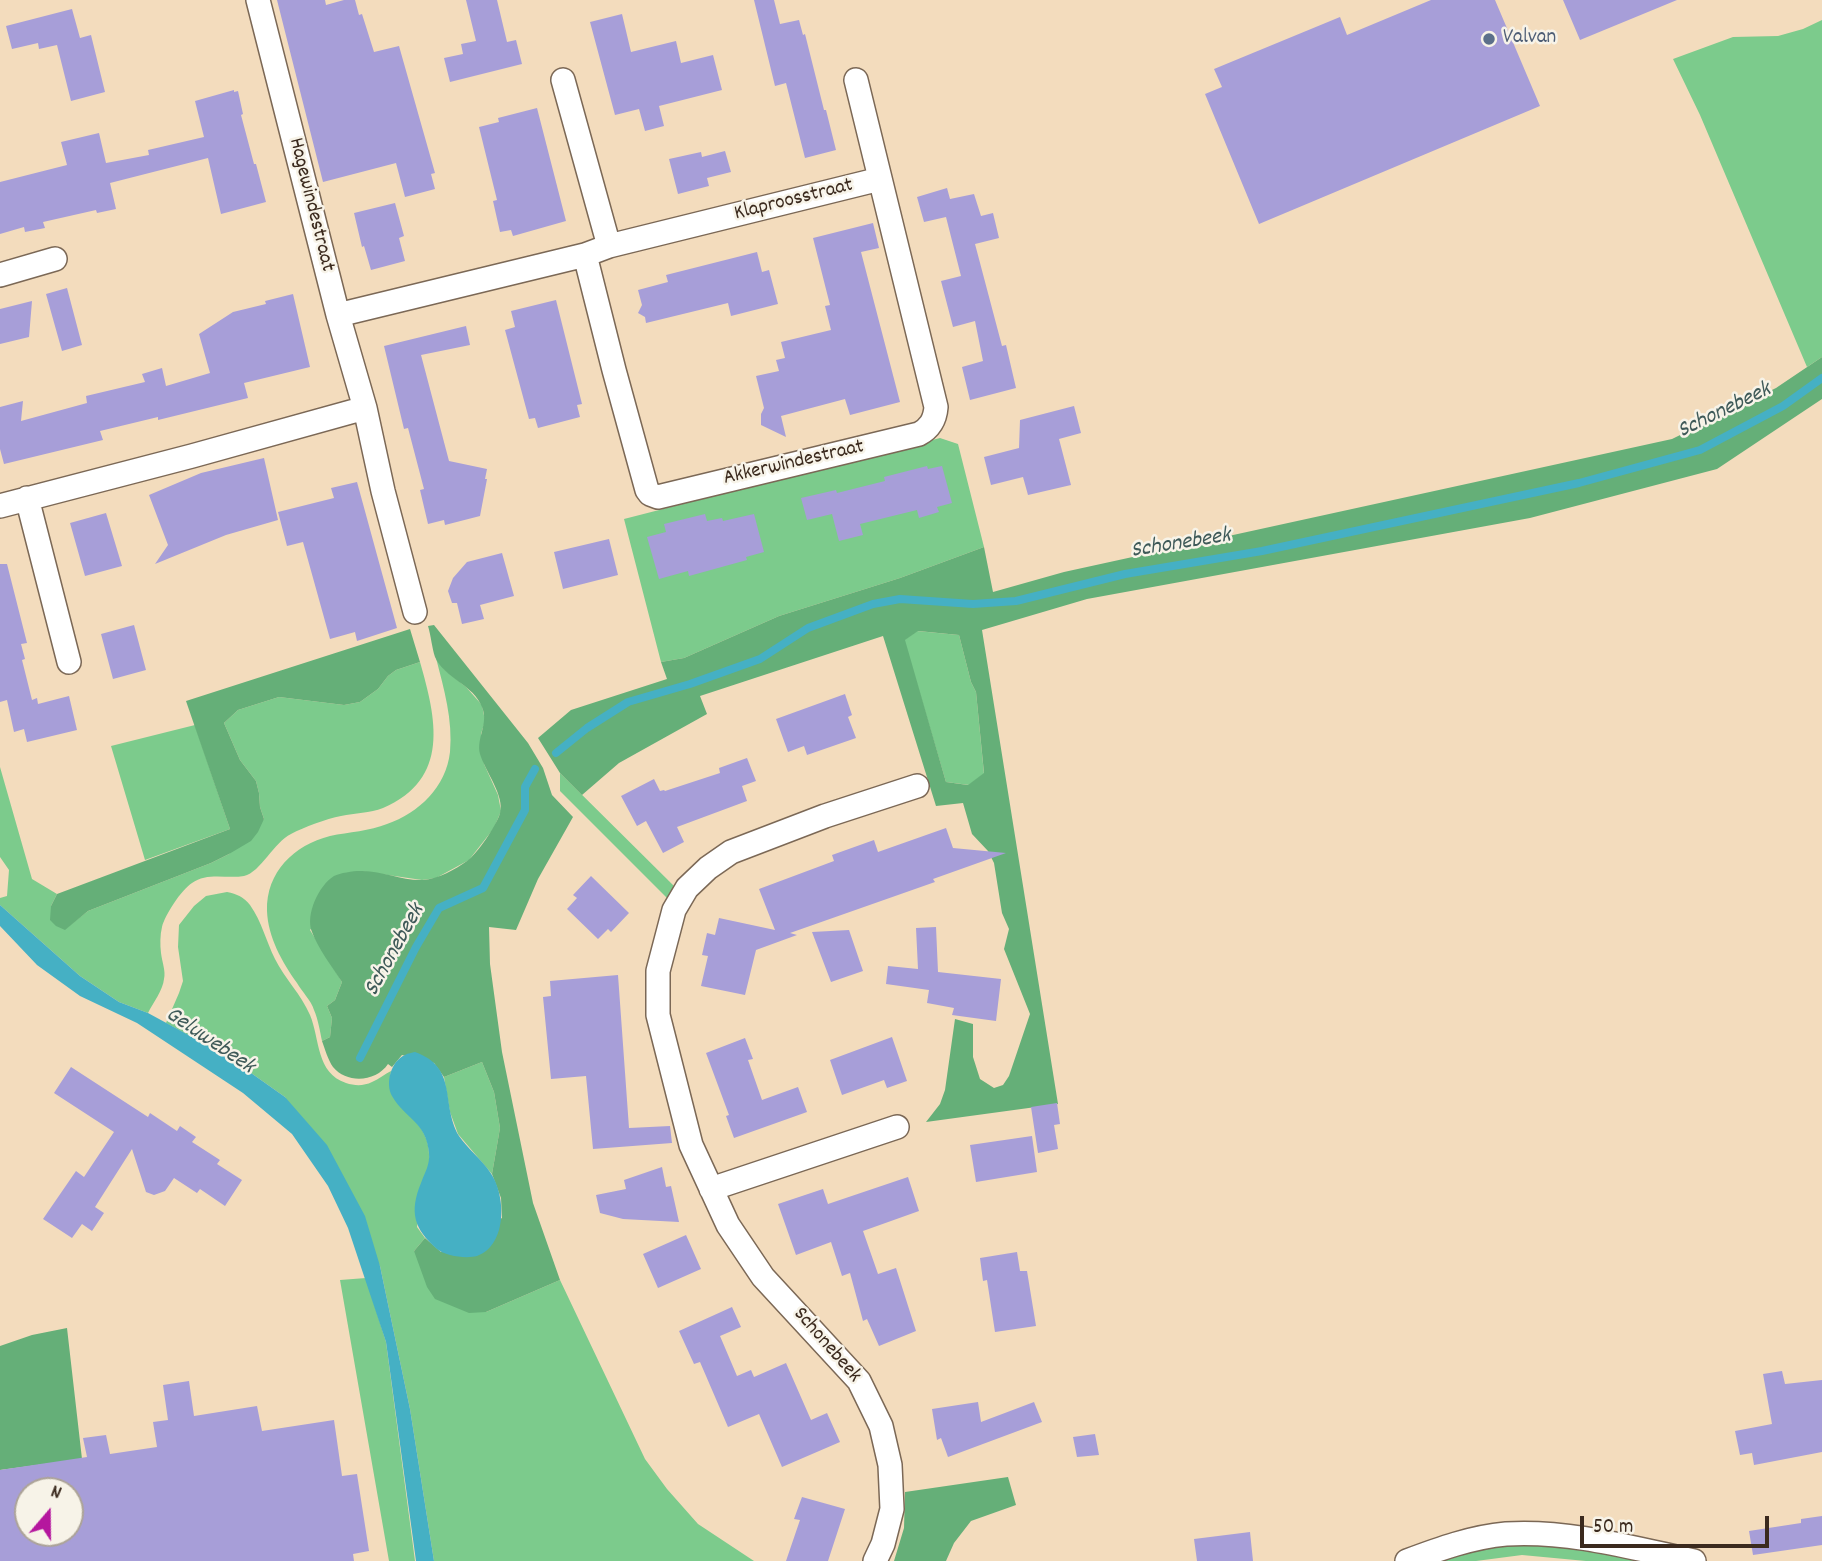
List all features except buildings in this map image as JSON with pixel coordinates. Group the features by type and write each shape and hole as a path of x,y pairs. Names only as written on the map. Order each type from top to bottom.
{"street":[{"name":"Hagewindestraat","path":"258,0 338,314 365,408 386,503 415,612"},
{"path":"563,80 609,246"},
{"name":"Klaproosstraat","path":"338,314 585,255 609,246 880,179 856,80"},
{"name":"Akkerwindestraat","path":"585,255 614,370 650,494 658,497 919,434 932,424 936,407 880,179"},
{"path":"0,275 55,259"},
{"path":"0,506 365,408"},
{"path":"27,498 69,662"},
{"name":"Schonebeek","path":"875,1561 883,1544 892,1509 891,1465 881,1426 859,1381 763,1276 729,1226 691,1145 659,1015 658,971 674,910 687,888 708,867 731,852 825,816 917,786"},
{"path":"711,1189 897,1127"},
{"path":"1407,1561 1473,1539 1505,1534 1548,1534 1607,1542 1694,1561"}],"green space":[{"path":"1822,20 1822,357 1807,367 1700,115 1673,59 1733,37 1778,36"},
{"path":"1822,357 1822,399 1717,469 1530,518 1087,599 982,630 1058,1104 926,1122 940,1104 945,1090 955,1019 973,1024 973,1057 980,1079 994,1088 1003,1085 1009,1076 1030,1014 1004,949 1009,929 1002,913 994,863 988,851 972,834 963,803 936,806 883,636 700,696 707,714 619,763 582,795 560,773 538,738 571,710 667,679 661,662 684,658 779,616 900,578 984,547 993,592 1064,572 1672,439 1776,388","holes":["918,631 959,635 976,692 984,773 968,785 946,782 905,640"]},
{"path":"940,438 958,444 984,547 900,578 779,616 684,658 661,662 624,519"},
{"path":"434,625 528,743 543,768 552,795 573,817 538,879 516,930 489,927 490,964 502,1052 533,1203 560,1280 486,1312 469,1313 435,1299 427,1287 414,1251 425,1238 441,1252 502,1218 501,1198 492,1174 500,1128 494,1092 482,1062 444,1077 434,1063 402,1055 392,1067 388,1064 383,1070 369,1077 353,1078 339,1072 331,1064 322,1041 330,1037 332,1018 327,1006 335,1000 342,982 318,944 310,925 315,901 323,886 334,876 360,871 415,880 441,876 471,857 498,818 500,799 482,761 479,748 484,713 473,693 445,671 435,657 428,626"},
{"path":"410,629 420,662 396,670 378,689 360,702 344,705 279,697 238,710 224,723 240,760 256,781 259,793 264,819 251,841 211,863 88,911 65,930 50,920 51,906 57,894 230,829 186,701"},
{"path":"917,631 959,635 976,692 984,774 969,785 946,782 904,640"},
{"path":"436,658 482,705 485,721 481,734 484,764 498,795 501,811 494,828 469,860 436,878 422,880 360,871 310,930 342,982 335,1000 327,1006 332,1018 330,1037 322,1041 313,1006 286,967 273,940 267,911 271,884 285,862 305,846 330,836 374,828 399,819 420,806 437,787 447,765 451,740 447,705"},
{"path":"420,662 431,704 433,745 429,764 420,781 405,796 383,808 329,819 291,834 279,843 256,869 244,876 204,878 188,886 174,903 162,927 160,947 164,979 148,1013 119,1002 80,976 0,905 0,898 7,896 9,870 0,857 0,767 32,879 57,894 51,906 65,929 88,911 229,854 264,819 256,781 240,760 224,723 238,710 279,697 344,705 360,702 378,689 396,670"},
{"path":"195,725 230,829 145,860 111,746"},
{"path":"560,773 676,888 668,899 560,791"},
{"path":"227,892 243,898 254,911 275,959 310,1015 329,1072 346,1083 359,1085 372,1082 391,1071 390,1082 397,1100 423,1131 429,1161 417,1227 425,1238 414,1251 486,1312 560,1280 645,1459 698,1524 754,1561 434,1561 410,1409 380,1266 285,1097 227,1056 166,1023 183,981 178,947 179,925 206,896"},
{"path":"482,1062 494,1092 500,1128 492,1174 458,1134 450,1112 444,1077"},
{"path":"366,1278 386,1342 415,1561 389,1561 340,1280"},
{"path":"67,1328 82,1459 0,1470 0,1346 32,1335"},
{"path":"1008,1477 1016,1505 971,1521 954,1543 946,1561 894,1561 904,1528 905,1492"},
{"path":"1507,1539 1670,1561 1586,1561 1522,1555 1476,1561 1422,1561"}],"water":[{"path":"0,905 80,976 119,1002 148,1013 227,1056 285,1097 327,1145 365,1216 380,1266 410,1409 434,1561 416,1561 386,1342 348,1228 328,1186 292,1134 243,1093 137,1023 80,996 37,965 0,926"},
{"path":"415,1052 438,1067 446,1088 453,1124 459,1136 490,1172 499,1193 499,1230 487,1250 477,1256 456,1256 441,1251 429,1242 416,1219 417,1193 429,1161 427,1142 419,1127 397,1104 389,1085 396,1062 406,1054"}],"waterway":[{"name":"Schonebeek","path":"556,753 587,728 628,702 760,659 808,628 873,604 900,599 973,604 1016,601 1125,574 1262,551 1579,483 1700,450 1783,406 1822,378"},
{"name":"Schonebeek","path":"360,1058 416,947 439,908 483,888 525,810 525,787 535,769"}],"place":[{"name":"Valvan","path":"1489,39"}],"water label":[{"name":"Geluwebeek","path":"209,1042"}]}
